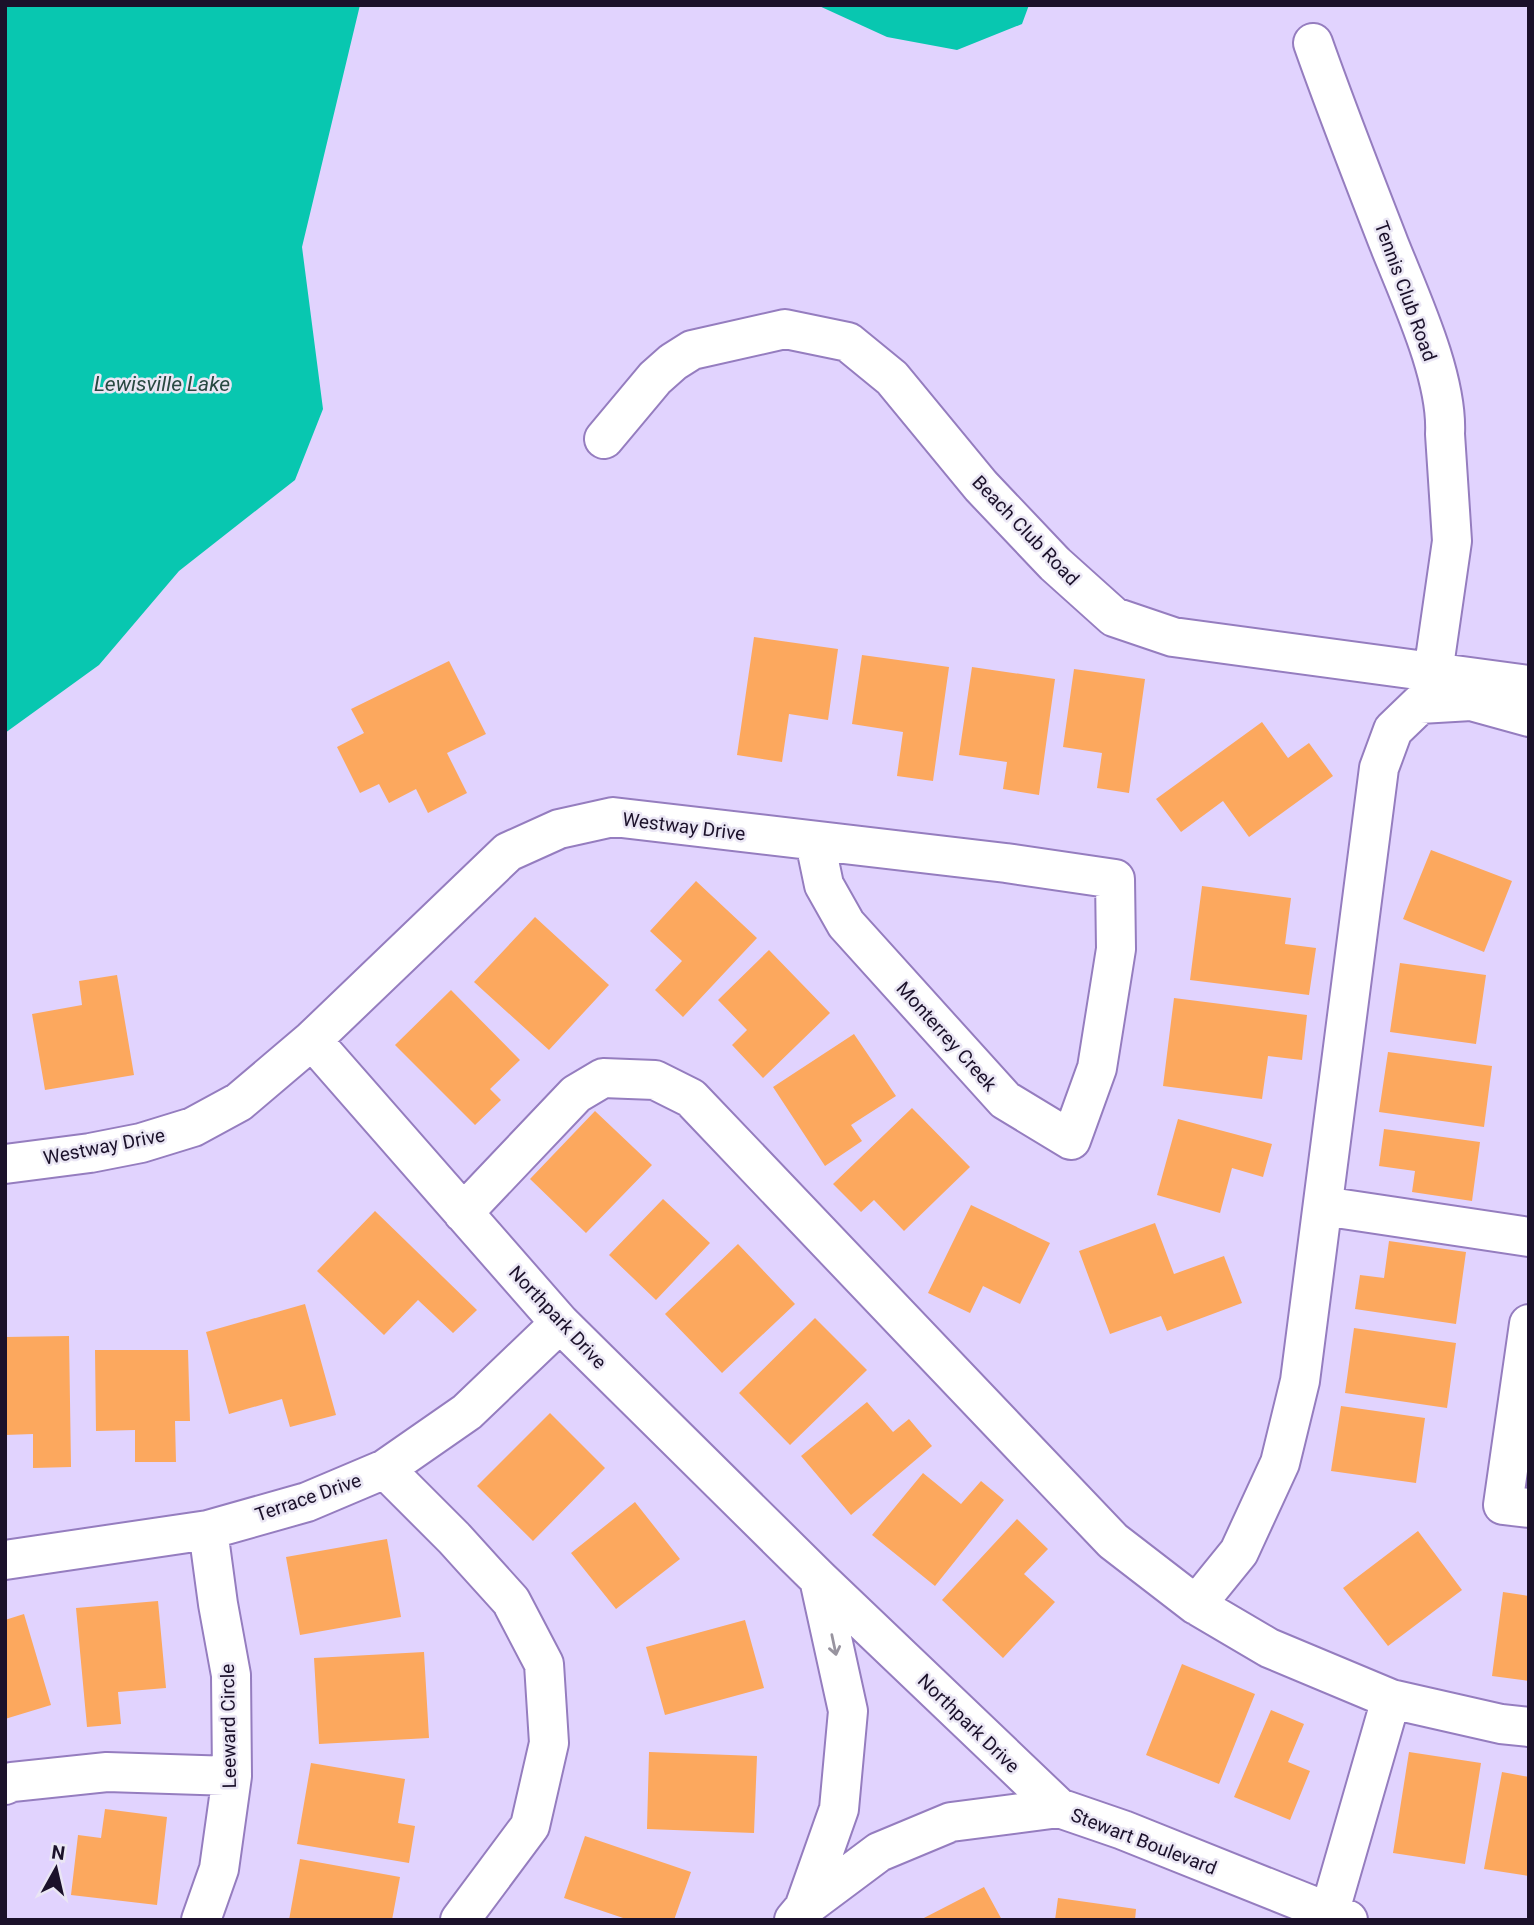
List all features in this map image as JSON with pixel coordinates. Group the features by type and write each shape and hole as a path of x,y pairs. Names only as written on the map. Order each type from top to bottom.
{"street":[{"name":"Tennis Club Road","path":"1313,43 1340,120 1428,341 1446,416 1452,541 1433,673"},
{"name":"Beach Club Road","path":"604,439 655,378 692,350 785,329 848,342 892,378 981,486 1055,565 1114,617 1173,637 1529,685"},
{"path":"1196,1605 1239,1552 1280,1463 1300,1381 1379,768 1393,730 1420,704 1471,701 1529,716"},
{"name":"Westway Drive","path":"5,1164 90,1153 141,1143 193,1127 239,1102 312,1040 508,852 559,830 613,817 1006,863 1115,879 1116,949 1097,1068"},
{"name":"Monterrey Creek","path":"815,842 824,885 846,924 1005,1100 1071,1140 1097,1068"},
{"name":"Northpark Drive","path":"312,1040 559,1323 819,1579 1059,1808"},
{"path":"463,1213 576,1094 603,1078 655,1080 691,1098 1113,1541 1196,1605 1269,1648 1391,1699 1501,1724 1529,1727"},
{"path":"1323,1206 1529,1237"},
{"name":"Terrace Drive","path":"5,1560 208,1530 307,1502 385,1469 467,1412 559,1323"},
{"path":"1516,1506 1529,1324"},
{"path":"385,1469 454,1538 511,1601 544,1664 549,1743 530,1826 460,1920"},
{"name":"Leeward Circle","path":"201,1920 219,1868 232,1776 231,1675 208,1530"},
{"path":"799,1914 839,1810 848,1711 819,1579"},
{"path":"1339,1917 1391,1699"},
{"path":"5,1785 107,1772 232,1776"},
{"name":"Stewart Boulevard","path":"799,1914 879,1852 951,1822 1059,1808 1123,1830 1339,1917"}],"water":[{"name":"Lewisville Lake","path":"5,5 360,5 302,247 323,409 295,480 179,571 99,665 5,733"},
{"path":"817,5 1029,5 1022,24 957,50 887,37"}],"building":[{"path":"754,637 838,649 828,720 789,714 782,762 737,755"},
{"path":"862,655 949,667 933,781 897,776 903,732 852,724"},
{"path":"449,661 486,734 447,753 467,793 428,813 416,789 389,803 379,784 360,793 337,747 364,733 351,709"},
{"path":"972,667 1055,679 1039,795 1003,789 1007,762 959,755"},
{"path":"1074,669 1145,679 1129,793 1097,788 1102,753 1063,747"},
{"path":"1262,722 1288,758 1309,743 1333,776 1249,837 1223,801 1181,832 1156,799"},
{"path":"1431,850 1512,881 1484,952 1403,919"},
{"path":"696,881 757,938 683,1017 655,990 682,961 650,931"},
{"path":"1202,886 1291,898 1285,944 1316,948 1309,995 1190,980"},
{"path":"535,917 609,985 549,1050 474,982"},
{"path":"769,950 830,1013 763,1078 732,1045 747,1030 718,1000"},
{"path":"1400,963 1486,975 1476,1044 1390,1032"},
{"path":"117,975 134,1075 45,1090 32,1014 82,1005 79,981"},
{"path":"451,990 520,1060 490,1089 501,1100 475,1125 395,1045"},
{"path":"1174,998 1307,1015 1302,1060 1268,1056 1262,1099 1163,1086"},
{"path":"854,1034 896,1096 851,1125 862,1141 825,1166 773,1087"},
{"path":"1388,1052 1492,1066 1484,1127 1379,1112"},
{"path":"912,1108 970,1167 904,1231 874,1200 861,1212 833,1184"},
{"path":"595,1111 652,1165 586,1233 530,1179"},
{"path":"1178,1119 1272,1144 1263,1177 1232,1168 1220,1213 1157,1195"},
{"path":"1384,1129 1480,1142 1472,1201 1412,1192 1415,1171 1379,1166"},
{"path":"663,1199 710,1243 656,1300 609,1255"},
{"path":"971,1205 1050,1243 1020,1304 983,1286 970,1313 928,1293"},
{"path":"375,1211 477,1310 453,1333 418,1300 384,1335 317,1271"},
{"path":"1155,1223 1174,1274 1224,1256 1242,1303 1167,1331 1161,1316 1110,1334 1079,1251"},
{"path":"1389,1241 1466,1252 1456,1324 1355,1309 1360,1275 1384,1278"},
{"path":"738,1244 795,1304 722,1373 665,1314"},
{"path":"305,1304 336,1415 290,1427 282,1399 229,1414 206,1332"},
{"path":"815,1318 867,1370 790,1445 739,1393"},
{"path":"1354,1328 1456,1343 1447,1408 1345,1393"},
{"path":"69,1336 71,1467 33,1468 33,1434 5,1435 5,1337"},
{"path":"95,1350 188,1350 190,1421 175,1421 176,1462 135,1462 135,1430 96,1431"},
{"path":"867,1402 893,1432 909,1419 932,1446 851,1515 801,1456"},
{"path":"1341,1406 1425,1418 1416,1483 1331,1471"},
{"path":"550,1413 605,1468 533,1541 477,1486"},
{"path":"923,1473 961,1504 981,1481 1004,1500 935,1586 872,1535"},
{"path":"635,1502 680,1559 616,1609 571,1553"},
{"path":"1017,1519 1048,1549 1024,1574 1055,1602 1003,1658 942,1600"},
{"path":"1418,1531 1462,1590 1388,1646 1343,1588"},
{"path":"387,1539 401,1617 300,1635 286,1557"},
{"path":"1503,1592 1529,1596 1529,1681 1492,1676"},
{"path":"158,1601 166,1688 118,1692 121,1724 87,1727 76,1608"},
{"path":"24,1614 51,1705 5,1719 5,1620"},
{"path":"745,1620 764,1688 665,1715 646,1647"},
{"path":"424,1652 429,1738 319,1744 314,1658"},
{"path":"1182,1664 1255,1694 1219,1784 1146,1755"},
{"path":"1271,1710 1304,1724 1288,1762 1310,1771 1290,1820 1234,1797"},
{"path":"649,1752 757,1756 754,1833 647,1829"},
{"path":"1409,1752 1481,1763 1465,1864 1393,1853"},
{"path":"311,1763 405,1779 398,1823 415,1826 409,1863 297,1844"},
{"path":"1502,1772 1529,1777 1529,1876 1484,1869"},
{"path":"105,1809 167,1817 157,1905 71,1895 78,1835 101,1838"},
{"path":"585,1836 691,1872 674,1920 629,1920 564,1898"},
{"path":"300,1859 400,1877 392,1920 289,1920"},
{"path":"984,1887 1002,1920 920,1920"},
{"path":"1058,1898 1136,1909 1135,1920 1055,1920"}]}
